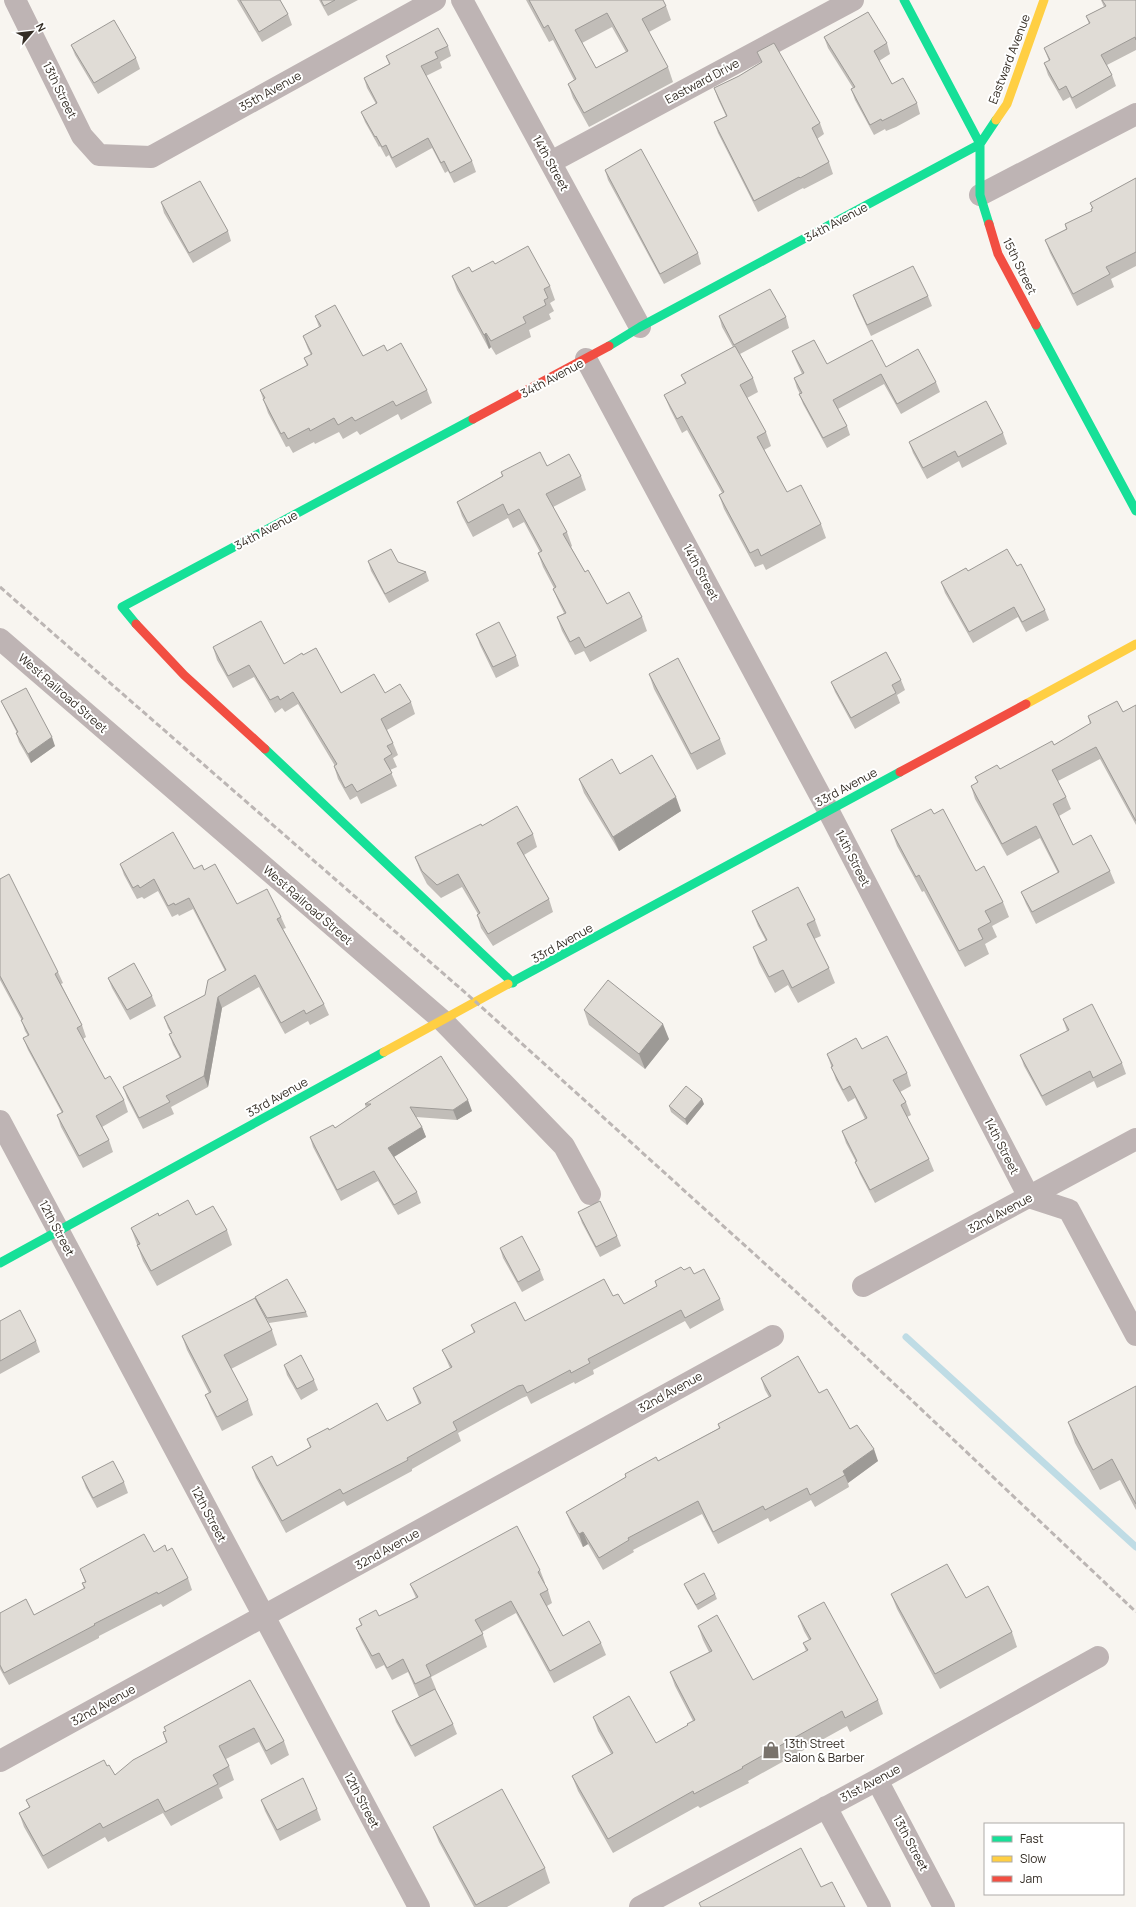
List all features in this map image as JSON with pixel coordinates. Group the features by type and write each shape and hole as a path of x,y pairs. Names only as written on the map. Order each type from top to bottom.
{"street":[{"name":"35th Avenue","path":"100,155 151,157 435,0"},
{"name":"14th Street","path":"462,0 640,327"},
{"name":"Eastward Drive","path":"551,162 853,0"},
{"name":"15th Street","path":"904,0 980,144 980,195 998,254 1136,511"},
{"name":"Eastward Avenue","path":"980,144 1007,104 1044,0"},
{"name":"13th Street","path":"18,1 82,136 100,155"},
{"path":"980,195 1136,114"},
{"name":"34th Avenue","path":"513,983 356,833 183,674 145,636 122,607 586,359 640,327 980,144"},
{"name":"14th Street","path":"586,359 828,810 1029,1197"},
{"name":"West Railroad Street","path":"0,639 442,1020 564,1146 590,1194"},
{"name":"33rd Avenue","path":"0,1264 442,1020 513,983 828,810 1136,644"},
{"name":"12th Street","path":"0,1121 419,1907"},
{"name":"32nd Avenue","path":"863,1286 1136,1139"},
{"path":"1029,1197 1069,1210 1136,1335"},
{"name":"32nd Avenue","path":"0,1761 773,1336"},
{"name":"31st Avenue","path":"640,1907 878,1780 1098,1657"},
{"name":"13th Street","path":"878,1780 944,1907"},
{"path":"826,1807 880,1907"}],"building":[{"path":"240,0 280,0 288,14 259,32"},
{"path":"321,0 335,0 324,6"},
{"path":"529,0 663,0 666,6 642,19 668,67 584,113 568,84 576,79 548,25 544,28","holes":["607,13 628,51 596,68 575,30"]},
{"path":"1102,0 1136,0 1136,40 1135,37 1101,55 1112,75 1072,98 1066,86 1059,90 1044,63 1050,60 1044,48 1090,23 1086,16 1106,6"},
{"path":"868,12 887,43 874,51 892,84 903,78 917,103 882,121 881,119 870,125 851,89 855,87 824,37"},
{"path":"114,20 136,58 94,83 71,45"},
{"path":"438,28 448,46 435,52 438,58 421,66 472,161 450,173 444,161 441,163 428,138 392,158 386,145 382,147 376,136 375,137 361,112 377,103 364,78 390,64 386,56"},
{"path":"774,43 820,123 812,128 829,162 754,201 714,122 727,116 714,88 739,76 762,62 757,52"},
{"path":"641,149 698,253 660,274 605,170"},
{"path":"1136,178 1136,252 1106,267 1110,274 1073,294 1045,240 1067,229 1065,224 1092,211 1091,209 1093,208 1090,203"},
{"path":"200,181 228,231 189,253 161,202"},
{"path":"528,246 550,286 544,289 548,298 544,300 546,305 523,317 526,323 491,341 486,333 484,335 452,276 469,267 472,272 493,261 495,264"},
{"path":"913,266 928,296 867,325 853,295"},
{"path":"770,289 786,317 734,345 719,316"},
{"path":"335,305 363,356 384,345 387,351 401,343 427,390 396,406 393,401 355,421 352,417 338,425 334,418 310,431 309,428 288,439 284,432 281,434 260,390 308,365 304,358 312,354 303,336 321,326 315,316"},
{"path":"814,340 827,364 872,340 886,367 918,349 936,382 897,404 881,374 833,400 847,426 823,438 799,394 802,393 794,378 804,373 792,351"},
{"path":"735,346 753,378 740,385 766,432 757,437 787,492 801,485 821,524 761,556 758,549 750,553 719,495 724,492 682,416 677,419 664,395 686,383 681,375"},
{"path":"986,401 1003,433 958,457 955,451 923,468 909,442"},
{"path":"540,452 547,466 569,454 581,476 546,494 567,532 563,534 585,572 588,570 607,604 629,592 642,617 585,648 579,637 570,642 557,617 566,613 553,589 556,587 538,553 542,551 519,509 508,515 503,504 468,523 457,502 503,476 501,472"},
{"path":"391,549 398,562 426,572 385,594 368,561"},
{"path":"1007,549 1017,566 1021,564 1045,610 1022,622 1014,607 969,632 941,582 966,568 968,571"},
{"path":"261,621 284,664 302,653 303,655 316,648 341,693 374,674 385,693 400,684 411,702 381,719 393,743 387,746 392,754 384,759 392,773 357,792 352,784 345,788 334,766 337,764 293,692 280,700 278,696 270,700 249,665 228,676 213,647"},
{"path":"499,622 516,656 493,667 476,634"},
{"path":"886,652 901,680 892,685 896,693 851,718 831,682"},
{"path":"678,658 720,739 691,754 649,674"},
{"path":"26,688 52,737 28,754 1,701"},
{"path":"1117,701 1123,712 1136,705 1136,821 1096,747 1052,770 1066,797 1053,804 1073,845 1091,835 1110,871 1032,912 1021,892 1059,872 1036,826 1002,844 971,786 978,782 975,777 997,765 1000,769 1052,741 1054,745 1091,723 1088,716"},
{"path":"652,755 676,797 613,837 579,779 612,759 620,774"},
{"path":"517,806 533,834 517,843 549,899 488,934 477,915 480,913 458,874 437,885 422,871 415,857 481,824 482,826"},
{"path":"931,809 934,814 943,809 976,871 984,866 1003,902 985,911 991,922 978,929 983,939 959,951 919,875 916,877 891,830"},
{"path":"173,832 194,869 202,865 204,870 215,864 237,904 267,889 281,917 277,919 324,1004 306,1014 304,1010 281,1023 255,975 218,997 204,1076 166,1096 170,1102 139,1118 123,1087 181,1057 169,1034 172,1033 164,1017 205,995 208,980 226,970 189,898 175,905 174,903 168,906 154,879 140,888 138,885 133,888 120,864"},
{"path":"9,874 58,972 55,974 82,1025 77,1028 105,1079 110,1076 124,1100 96,1116 109,1140 79,1156 57,1115 63,1112 23,1038 29,1035 21,1020 23,1019 0,976 0,879"},
{"path":"798,887 815,920 807,924 829,968 792,988 783,970 769,977 753,947 767,940 752,911"},
{"path":"134,963 152,996 127,1010 108,978"},
{"path":"608,980 663,1024 639,1054 584,1010"},
{"path":"1092,1004 1122,1063 1093,1078 1090,1071 1042,1096 1020,1055 1069,1030 1063,1019"},
{"path":"887,1036 907,1073 893,1080 906,1102 901,1105 929,1159 870,1190 855,1162 857,1161 842,1131 867,1118 850,1086 843,1090 831,1067 833,1066 827,1054 856,1038 862,1049"},
{"path":"441,1056 468,1100 453,1110 410,1107 422,1127 388,1148 417,1192 394,1205 374,1171 337,1190 310,1137 333,1125 335,1128 371,1104 365,1104"},
{"path":"686,1086 702,1099 685,1119 669,1106"},
{"path":"188,1200 196,1215 213,1206 227,1230 151,1271 137,1245 140,1244 131,1228 158,1213 159,1216"},
{"path":"600,1201 617,1236 596,1247 578,1212"},
{"path":"522,1236 540,1270 518,1282 500,1248"},
{"path":"681,1267 684,1270 690,1267 694,1274 704,1269 720,1299 685,1318 681,1310 588,1359 590,1363 571,1373 570,1370 527,1393 523,1385 518,1386 453,1422 457,1430 407,1458 408,1460 343,1494 340,1489 282,1521 252,1467 272,1456 277,1466 311,1447 307,1439 328,1428 329,1430 377,1403 387,1421 421,1403 413,1388 452,1367 442,1350 475,1332 471,1325 515,1302 525,1321 604,1279 613,1296 618,1294 624,1304 657,1286 655,1281"},
{"path":"287,1279 306,1312 267,1318 255,1297"},
{"path":"255,1298 272,1330 224,1355 248,1400 217,1417 205,1395 211,1392 182,1336"},
{"path":"20,1310 36,1341 0,1361 0,1321"},
{"path":"301,1355 314,1380 297,1389 284,1365"},
{"path":"798,1356 819,1393 827,1389 850,1429 857,1425 874,1449 843,1471 845,1475 810,1495 807,1488 765,1510 763,1506 713,1532 698,1501 628,1538 629,1540 599,1558 583,1532 579,1534 566,1512 626,1477 625,1474 656,1457 658,1461 720,1428 718,1424 771,1396 761,1378"},
{"path":"1136,1386 1136,1504 1112,1459 1093,1470 1068,1422"},
{"path":"113,1461 124,1482 93,1498 82,1477"},
{"path":"517,1526 540,1570 538,1572 548,1590 540,1594 563,1636 589,1621 601,1643 550,1671 511,1601 475,1620 483,1634 426,1665 431,1676 415,1684 403,1659 387,1668 379,1653 372,1656 356,1628 362,1625 359,1619 376,1610 379,1616 418,1597 410,1584"},
{"path":"144,1534 154,1552 165,1545 167,1551 172,1548 188,1578 94,1624 95,1625 4,1673 0,1665 0,1613 26,1599 34,1615 85,1588 82,1583 86,1582 80,1569"},
{"path":"947,1564 966,1598 988,1586 1012,1632 935,1674 891,1594"},
{"path":"704,1573 715,1594 696,1605 684,1584"},
{"path":"824,1602 878,1700 845,1718 842,1711 742,1767 743,1768 694,1794 693,1791 608,1839 572,1776 613,1753 593,1717 629,1696 656,1743 695,1720 670,1672 712,1651 698,1626 717,1615 753,1680 808,1650 803,1643 811,1639 798,1616"},
{"path":"250,1680 284,1741 266,1751 254,1728 219,1746 229,1766 213,1775 218,1784 165,1812 158,1799 103,1828 100,1823 43,1856 19,1813 30,1807 26,1800 104,1760 115,1775 133,1760 167,1742 163,1732 166,1731 164,1727"},
{"path":"435,1689 453,1724 411,1746 392,1711"},
{"path":"303,1778 317,1809 277,1830 261,1800"},
{"path":"502,1789 545,1868 476,1905 433,1827"},
{"path":"801,1848 821,1887 832,1882 845,1907 701,1907 699,1903"}],"waterway":[{"path":"906,1337 1136,1547"}],"railway":[{"path":"0,587 476,1002 815,1309 1136,1612"}],"traffic: fast":[{"path":"904,0 980,144 980,195 989,224"},
{"path":"609,346 640,327 980,144 996,120"},
{"path":"1036,325 1136,511"},
{"path":"136,624 122,607 473,419"},
{"path":"265,749 513,983"},
{"path":"508,984 900,772"},
{"path":"0,1263 384,1052"}],"traffic: slow":[{"path":"996,120 1007,104 1044,0"},
{"path":"1026,704 1136,644"},
{"path":"384,1052 508,984"}],"traffic: jam":[{"path":"989,224 998,254 1036,325"},
{"path":"473,419 609,346"},
{"path":"136,624 184,675 265,749"},
{"path":"900,772 1026,704"}],"place":[{"name":"13th Street Salon & Barber","path":"771,1750"}]}
